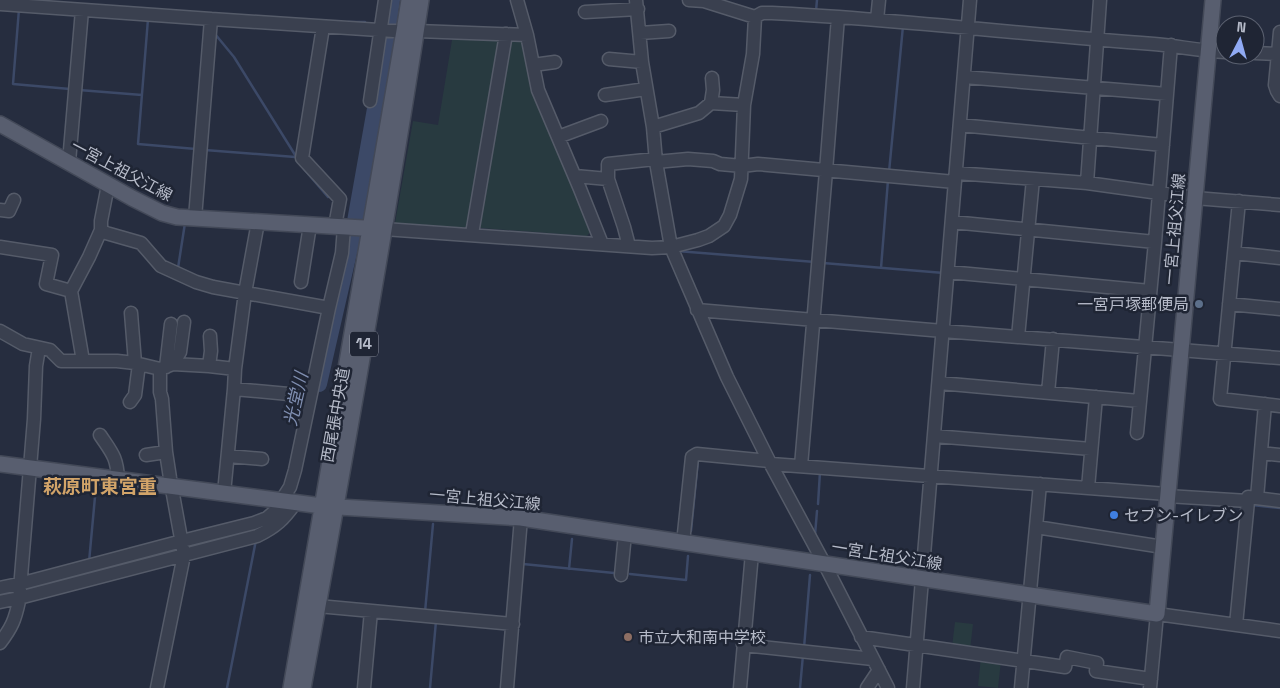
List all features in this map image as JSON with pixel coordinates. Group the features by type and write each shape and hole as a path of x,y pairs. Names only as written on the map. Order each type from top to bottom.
{"main road":[{"name":"西尾張中央道","path":"303,688 318,606 356,227 396,30 408,0"},
{"name":"西尾張中央道","path":"396,30 421,0"},
{"name":"一宮上祖父江線","path":"0,464 329,506 522,518 1157,614 1213,0"},
{"name":"一宮上祖父江線","path":"0,124 162,213 177,217 356,227"},
{"name":"西尾張中央道","path":"291,688 329,506"}],"street":[{"path":"370,101 396,30 385,0"},
{"path":"517,0 527,35 538,90 602,244"},
{"path":"689,0 838,18 1171,45 1215,51"},
{"path":"877,20 879,0"},
{"path":"913,688 970,0"},
{"path":"1087,183 1100,0"},
{"path":"0,4 323,27 527,35"},
{"path":"585,12 637,5 642,62 671,247 727,377 888,688"},
{"path":"69,162 82,10"},
{"path":"356,227 652,248 671,247 709,236 724,226 730,216 741,179 744,105 760,10"},
{"path":"801,466 838,18"},
{"path":"195,218 211,20"},
{"path":"323,27 302,158 340,199 356,227"},
{"path":"640,33 669,31"},
{"path":"1280,32 1275,85 1276,91 1280,96"},
{"path":"472,234 506,34"},
{"path":"1137,433 1171,45"},
{"path":"1265,53 1279,54"},
{"path":"609,59 642,62"},
{"path":"533,65 555,62"},
{"path":"964,76 1167,94"},
{"path":"711,103 712,78"},
{"path":"605,95 646,89"},
{"path":"653,127 699,112 711,103 744,105"},
{"path":"558,137 601,121"},
{"path":"960,126 1163,144"},
{"path":"629,246 608,179 608,164 688,159 742,166 758,164 826,171 956,178 1033,179 1087,183 1195,198 1280,205"},
{"path":"575,176 608,179"},
{"path":"1018,337 1033,179"},
{"path":"83,361 71,290 89,257 100,230 108,185"},
{"path":"0,210 9,211 14,200"},
{"path":"1240,202 1220,399 1280,406"},
{"path":"224,493 244,293 258,222"},
{"path":"952,222 1155,242"},
{"path":"301,282 310,225"},
{"path":"0,602 20,591 183,548 267,518 289,501 290,487 342,253 356,227"},
{"path":"100,230 141,243 161,266 196,282 244,293 329,308"},
{"path":"0,246 52,255 46,284 71,290"},
{"path":"1234,253 1280,258"},
{"path":"948,272 1150,291"},
{"path":"1229,304 1280,309"},
{"path":"697,310 1280,358"},
{"path":"130,402 135,395 137,363 131,313"},
{"path":"157,688 183,548 171,486 160,392 177,323"},
{"path":"0,332 23,344 50,350 61,361 117,361 166,367 209,366 235,369"},
{"path":"209,366 210,336"},
{"path":"1048,393 1053,339"},
{"path":"0,643 10,630 16,616 20,591 34,419 36,366 40,348"},
{"path":"939,383 1139,401"},
{"path":"234,389 310,396"},
{"path":"1088,488 1096,397"},
{"path":"1236,625 1261,453 1265,404"},
{"path":"100,435 114,456 118,479"},
{"path":"934,436 1091,449"},
{"path":"146,456 166,452"},
{"path":"1261,453 1280,455"},
{"path":"684,543 692,457 697,454 801,466 1167,495 1280,500"},
{"path":"228,456 262,460"},
{"path":"1022,688 1040,484"},
{"path":"507,688 522,518"},
{"path":"1036,527 1163,547"},
{"path":"621,575 625,534"},
{"path":"740,688 752,553"},
{"path":"0,588 20,591"},
{"path":"318,606 512,624"},
{"path":"364,688 371,611"},
{"path":"861,637 1066,667 1066,657 1097,663 1096,672 1151,683 1157,614 1280,632"},
{"path":"743,645 876,665"},
{"path":"867,688 876,665"}],"shaded area":[{"path":"453,34 502,36 470,228 395,223 413,121 438,125"},
{"path":"510,40 522,40 592,230 587,236 481,228 478,224"},
{"path":"955,622 973,624 970,650 952,647"},
{"path":"981,657 1001,661 998,688 978,686"}],"waterway":[{"name":"光堂川","path":"319,384 351,244 384,58 392,0"},
{"path":"816,11 817,0"},
{"path":"19,9 13,84 70,89"},
{"path":"148,19 138,144 196,149"},
{"path":"348,22 365,22"},
{"path":"889,172 903,26"},
{"path":"215,34 234,57 297,158"},
{"path":"79,90 142,95"},
{"path":"205,150 295,157"},
{"path":"304,169 328,197"},
{"path":"881,268 888,180"},
{"path":"178,268 185,223"},
{"path":"677,251 815,262"},
{"path":"823,263 944,273"},
{"path":"691,531 698,460"},
{"path":"818,504 820,472"},
{"path":"89,562 96,486"},
{"path":"1252,505 1280,508"},
{"path":"815,535 817,511"},
{"path":"425,612 433,524"},
{"name":"光堂川","path":"0,595 96,572 254,529"},
{"path":"569,569 572,539"},
{"path":"227,688 256,540"},
{"path":"630,574 686,580 688,556"},
{"path":"523,564 614,573"},
{"path":"804,648 810,575"},
{"path":"430,688 436,621"},
{"path":"800,688 803,655"}],"place":[{"name":"一宮戸塚郵便局","path":"1199,304"},
{"name":"セブン-イレブン","path":"1114,515"},
{"name":"市立大和南中学校","path":"628,637"}],"district":[{"name":"萩原町東宮重","path":"100,486"}]}
